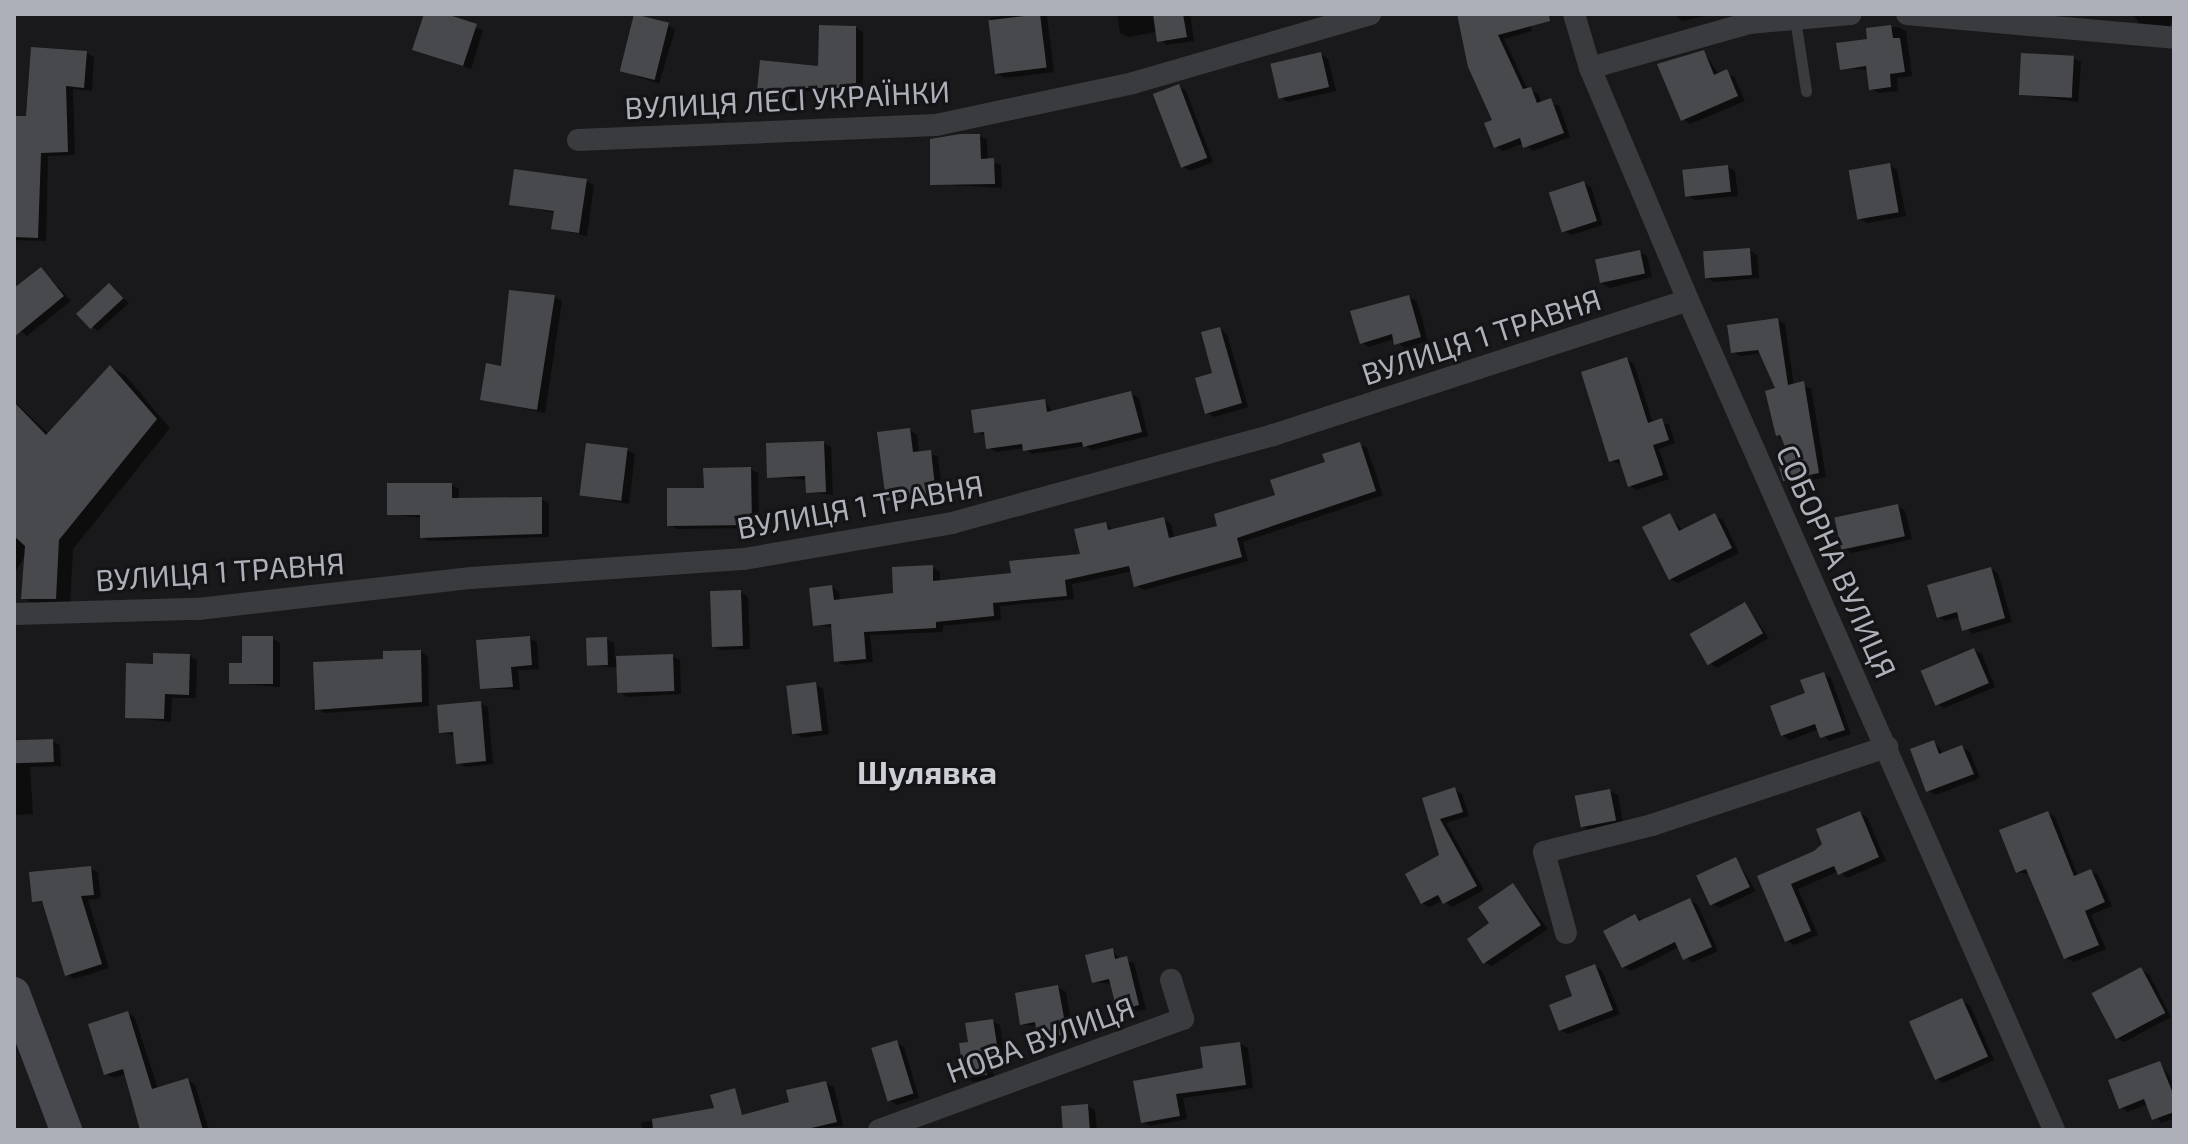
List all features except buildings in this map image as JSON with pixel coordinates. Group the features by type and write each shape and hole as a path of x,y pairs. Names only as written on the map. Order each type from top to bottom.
{"street":[{"name":"ВУЛИЦЯ ЛЕСІ УКРАЇНКИ","path":"578,140 936,125 1133,83 1370,14"},
{"name":"СОБОРНА ВУЛИЦЯ","path":"1574,14 1590,68 1688,300 2054,1130"},
{"path":"1590,68 1749,23 1851,14"},
{"path":"1907,14 2174,38"},
{"name":"ВУЛИЦЯ 1 ТРАВНЯ","path":"14,614 198,609 471,578 744,559 952,523 1273,435 1688,300"},
{"path":"1566,933 1544,852 1652,825 1887,747"},
{"name":"НОВА ВУЛИЦЯ","path":"879,1130 1183,1019 1171,980"},
{"path":"14,993 66,1130"}],"lane":[{"path":"1795,19 1806,91"}],"district":[{"name":"Шулявка","path":"927,771"}]}
